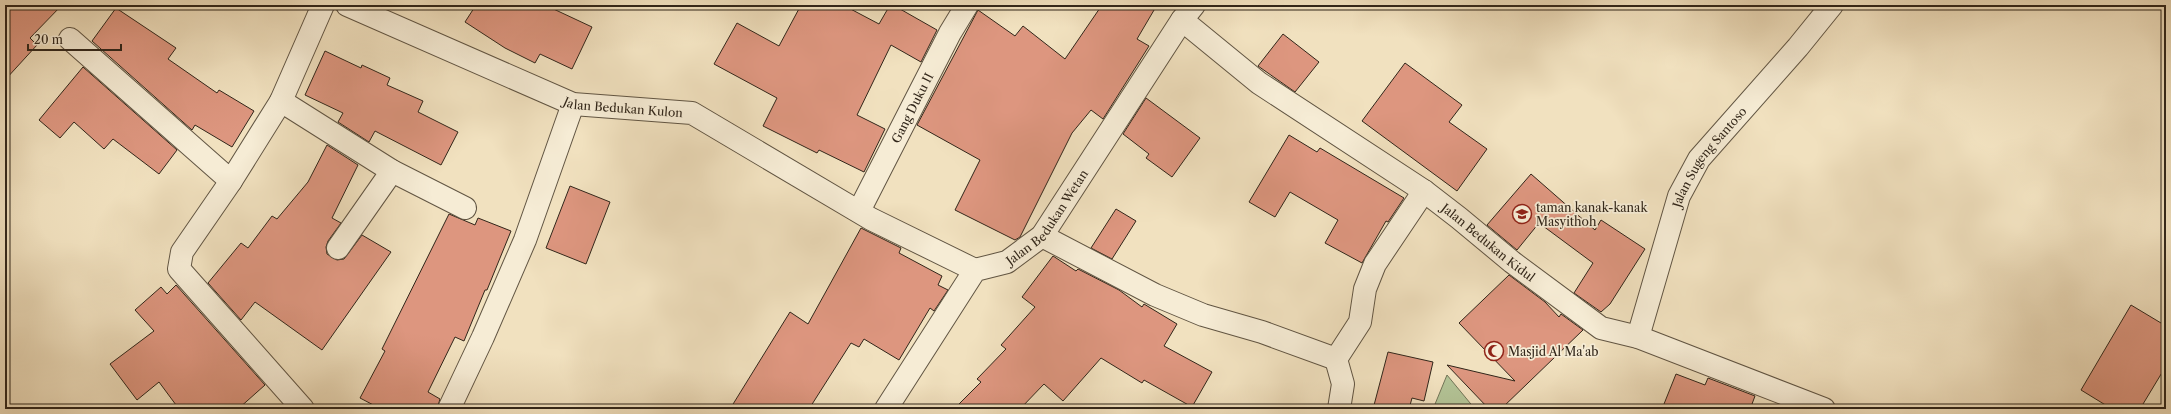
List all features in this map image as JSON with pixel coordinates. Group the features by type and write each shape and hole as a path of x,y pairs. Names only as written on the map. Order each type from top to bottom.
{"street":[{"path":"303,409 179,269 182,252 231,181 281,101 324,5"},
{"name":"Jalan Bedukan Kulon","path":"347,5 573,104 692,113 859,211 975,270"},
{"name":"Gang Duku II","path":"859,211 950,33 967,5"},
{"name":"Jalan Sugeng Santoso","path":"1638,337 1679,196 1699,159 1832,5"},
{"name":"Jalan Bedukan Kidul","path":"1188,12 1259,83 1424,191 1512,262 1601,328 1638,337 1824,409"},
{"name":"Jalan Bedukan Wetan","path":"975,270 1007,262 1042,236 1188,12"},
{"path":"70,39 231,181"},
{"path":"281,101 392,171 465,208"},
{"path":"448,409 483,337 525,240 573,104"},
{"path":"338,248 392,171"},
{"path":"1336,359 1360,322 1364,289 1375,264 1424,191"},
{"path":"1042,236 1155,295 1203,315 1262,332 1336,359"},
{"path":"896,404 975,270"},
{"path":"1336,359 1344,384 1339,409"}],"green space":[{"path":"1447,375 1475,409 1433,409"}],"building":[{"path":"5,5 62,5 30,38 37,45 5,80"},
{"path":"476,5 545,5 592,27 572,69 540,54 535,63 505,48 465,22"},
{"path":"801,5 843,5 879,24 890,5 893,5 937,30 921,62 891,45 857,115 885,129 864,172 819,150 817,153 763,126 777,98 714,64 737,23 779,46"},
{"path":"1102,5 1157,5 1137,39 1149,46 1103,119 1091,110 1072,133 1020,237 1015,240 955,210 980,160 917,125 978,10 1015,36 1023,26 1065,59"},
{"path":"116,8 176,48 168,59 217,93 219,90 254,111 232,147 195,125 192,130 92,41"},
{"path":"1283,34 1319,62 1295,92 1258,66"},
{"path":"325,51 361,68 362,65 390,78 387,85 423,101 418,112 458,132 441,165 375,131 369,142 338,122 343,113 305,95"},
{"path":"1405,63 1462,105 1449,122 1487,149 1457,191 1362,121"},
{"path":"83,67 177,150 159,174 113,139 104,149 74,122 60,138 39,120"},
{"path":"1146,98 1200,138 1172,177 1146,158 1149,154 1123,134"},
{"path":"1289,135 1317,152 1320,148 1404,198 1388,222 1386,221 1362,263 1325,243 1338,220 1290,192 1275,217 1249,202"},
{"path":"327,145 358,165 332,218 341,223 328,241 326,247 327,254 337,260 344,259 362,235 391,252 322,350 255,302 241,320 208,283 241,243 248,248 272,216 277,219 308,182"},
{"path":"1531,174 1595,230 1601,220 1645,249 1610,304 1601,312 1574,293 1593,263 1539,223 1517,250 1487,225"},
{"path":"570,186 610,202 586,264 546,248"},
{"path":"1116,209 1136,221 1112,259 1091,248"},
{"path":"449,214 475,225 478,218 511,231 464,341 455,337 428,392 440,399 437,409 381,409 360,398 385,351 382,349"},
{"path":"861,228 901,248 899,253 942,276 938,285 948,290 934,311 930,308 899,360 864,339 859,347 851,343 809,409 730,409 790,312 808,324"},
{"path":"1053,256 1076,271 1078,269 1119,290 1142,307 1144,304 1177,324 1164,346 1212,372 1192,407 1144,380 1142,383 1101,358 1063,401 1044,384 1020,409 954,409 981,382 977,379 1006,349 1001,345 1035,307 1022,297"},
{"path":"1509,275 1545,302 1559,317 1561,314 1583,330 1501,409 1489,409 1447,365 1515,381 1459,323"},
{"path":"176,285 265,385 238,409 179,409 159,382 137,400 110,364 154,331 135,310 161,287 167,294"},
{"path":"2131,305 2166,326 2166,366 2140,409 2112,409 2081,390"},
{"path":"1388,352 1433,362 1424,401 1412,398 1409,409 1373,409"},
{"path":"1676,374 1705,385 1708,378 1755,396 1752,404 1760,409 1662,409"}],"place":[{"name":"taman kanak-kanak Masyithoh","path":"1522,214"},
{"name":"Masjid Al Ma'ab","path":"1494,351"}]}
